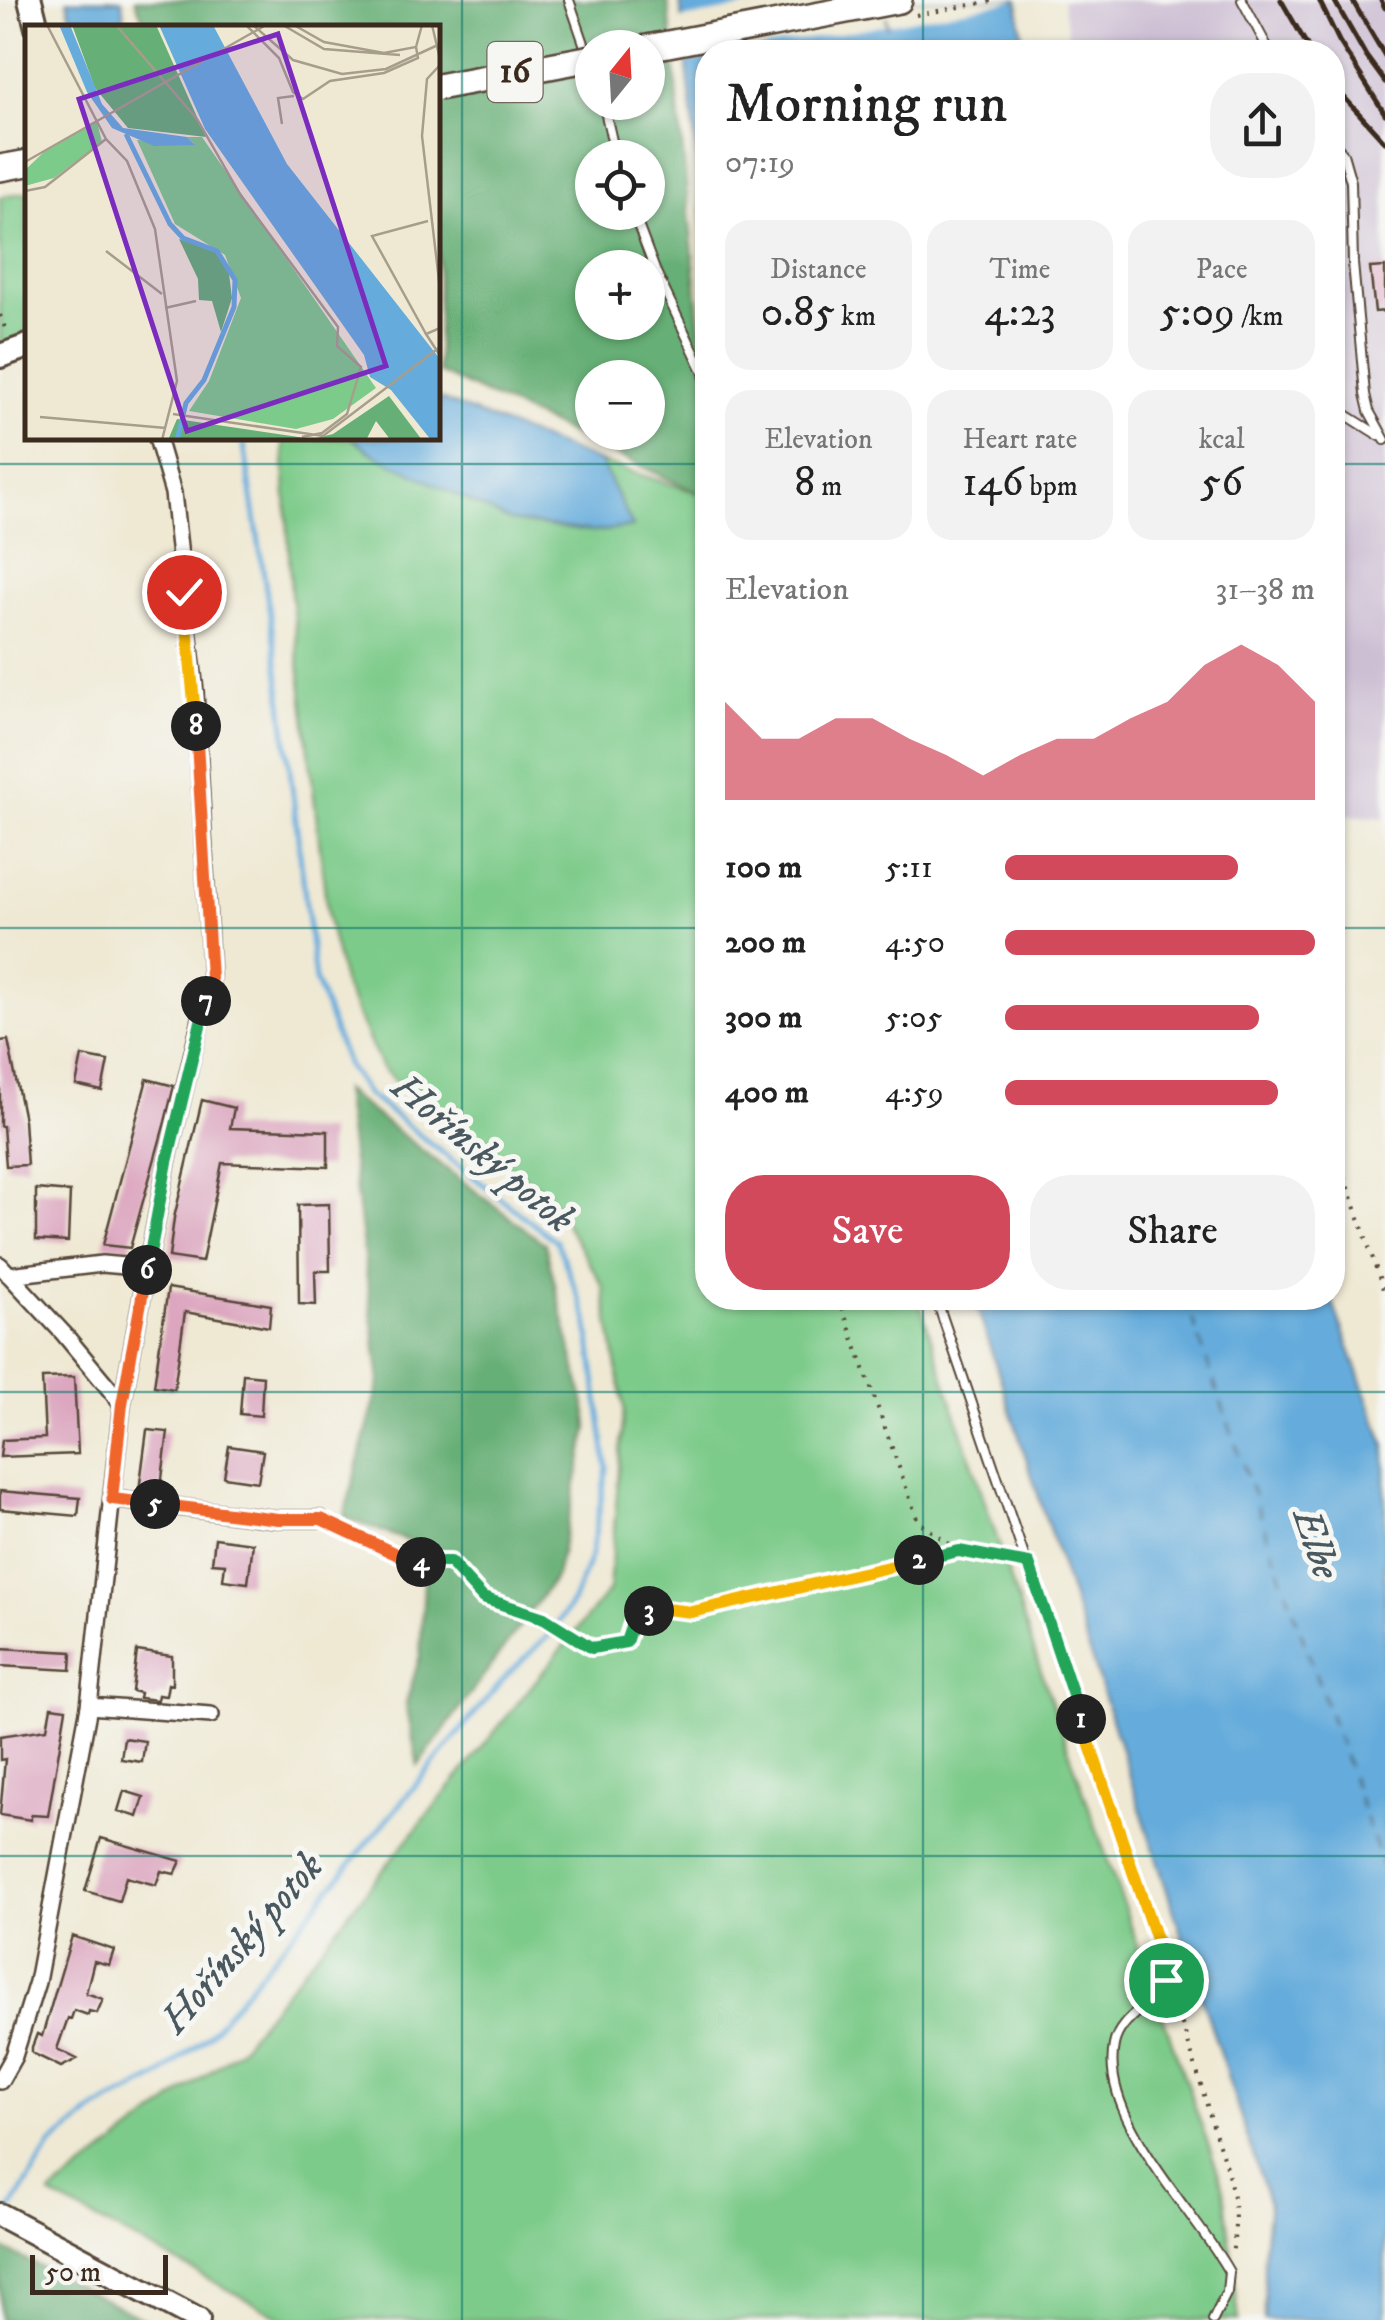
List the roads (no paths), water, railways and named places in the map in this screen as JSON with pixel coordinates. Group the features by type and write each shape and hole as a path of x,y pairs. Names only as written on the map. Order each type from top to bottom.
{"main road":[{"path":"665,45 899,0"},
{"name":"16","path":"440,87 575,61"}],"street":[{"path":"30,0 36,25"},
{"path":"0,356 25,347"},
{"path":"0,2081 14,2056 37,1982 89,1706 122,1404 167,1162 211,978 192,671 173,493 158,440"},
{"path":"5,1270 102,1264 147,1268"},
{"path":"5,1270 122,1404"},
{"path":"112,1499 278,1519 321,1519"},
{"path":"89,1706 211,1716"},
{"path":"0,2216 198,2320"}],"lane":[{"path":"570,0 580,30"},
{"path":"1242,0 1264,40"},
{"path":"1345,162 1350,182 1352,263 1365,394 1383,438"},
{"path":"640,230 695,354"},
{"path":"1345,414 1383,438"},
{"path":"940,1310 1161,1954 1166,1980 1124,2023 1114,2040 1112,2061 1128,2126 1229,2272 1227,2292 1213,2320"}],"water":[{"path":"67,0 122,0 125,25 73,25"},
{"path":"680,0 1018,0 1023,40 695,40 695,140"},
{"path":"440,399 600,462 633,527 593,532 510,521 372,453 355,440 440,440"},
{"name":"Elbe","path":"978,1310 1335,1310 1385,1445 1385,2320 1264,2320 1264,2247 1269,2204"}],"waterway":[{"name":"Hořínský potok","path":"10,2211 51,2145 96,2109 158,2077 208,2036 505,1677 549,1635 573,1601 591,1555 607,1467 587,1318 557,1242 367,1094 347,1065 315,980 277,661 243,440"}],"railway":[{"path":"1281,0 1304,40"},
{"path":"1319,0 1339,40"},
{"path":"1334,0 1385,82"},
{"path":"1352,0 1385,56"},
{"path":"1381,0 1385,8"},
{"path":"1345,51 1385,114"},
{"path":"1345,98 1385,142"}]}
